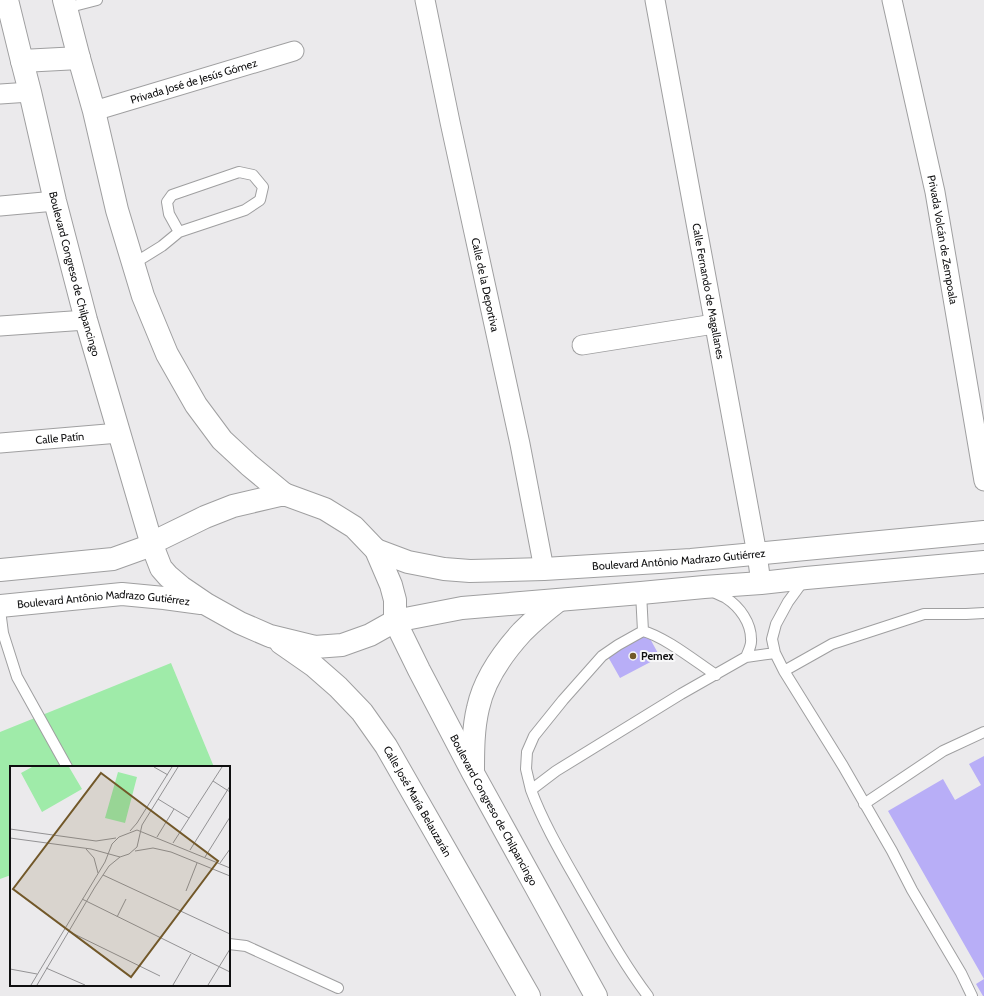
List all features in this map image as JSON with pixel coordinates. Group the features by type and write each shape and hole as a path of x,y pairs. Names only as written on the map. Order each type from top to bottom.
{"street":[{"name":"Boulevard Congreso de Chilpancingo","path":"7,0 55,201 86,320 152,545 161,568 181,587 206,604 240,623 270,636"},
{"name":"Calle de la Deportiva","path":"425,0 520,444 544,569"},
{"name":"Calle Fernando de Magallanes","path":"655,0 761,583"},
{"name":"Privada Volcán de Zempoala","path":"892,0 935,192 984,481"},
{"path":"65,4 94,111 117,210 143,296 167,354 196,405 222,440 284,494 325,509 354,527 376,550 391,585 395,600 395,621"},
{"name":"Privada José de Jesús Gómez","path":"94,111 294,51"},
{"path":"22,61 79,58"},
{"path":"0,94 30,92"},
{"path":"0,206 55,201"},
{"path":"0,326 86,320"},
{"path":"582,345 714,324"},
{"name":"Calle Patín","path":"0,444 119,433"},
{"path":"0,570 113,560 152,545 160,539 205,517 233,506 284,494"},
{"name":"Boulevard Antônio Madrazo Gutiérrez","path":"376,550 408,562 444,569 470,571 544,569 756,554 984,532"},
{"path":"270,636 316,647 342,645 370,635 395,621 462,608 641,594 984,562"},
{"name":"Boulevard Antônio Madrazo Gutiérrez","path":"0,606 122,594 206,604"},
{"path":"473,773 475,728 478,708 486,685 495,667 522,632 558,600"},
{"name":"Boulevard Congreso de Chilpancingo","path":"395,621 418,670 594,995"},
{"name":"Calle José María Belauzarán","path":"270,636 314,666 338,687 362,712 386,746 530,996"}],"lane":[{"path":"65,4 97,0"},
{"path":"133,264 162,246 179,232 245,210 260,200 263,187 253,175 239,172 172,194 167,202 169,214 179,232"},
{"path":"806,578 788,602 776,624 772,639 775,653 784,671 843,766 892,851 912,890 961,973 972,996"},
{"path":"704,587 726,598 736,606 743,615 749,627 752,641 746,657"},
{"path":"641,594 643,631"},
{"path":"0,610 3,634 17,677 66,766"},
{"path":"784,671 832,644 924,614 984,613"},
{"path":"648,996 620,956 539,810 531,790 526,769 527,752 534,736 563,700 602,656 643,631 666,642 716,675"},
{"path":"531,790 556,772 681,694 746,657 775,653"},
{"path":"864,804 943,751 984,732"},
{"path":"230,944 246,946 338,988"}],"green space":[{"path":"171,663 214,766 10,766 10,875 0,879 0,732"}],"building":[{"name":"Pemex","path":"647,633 660,657 620,678 607,655"},
{"path":"984,756 984,979 888,811 943,779 955,800 981,785 969,764"},
{"path":"984,979 984,996 983,996 976,984"}],"place":[{"name":"Pemex","path":"633,656"}]}
